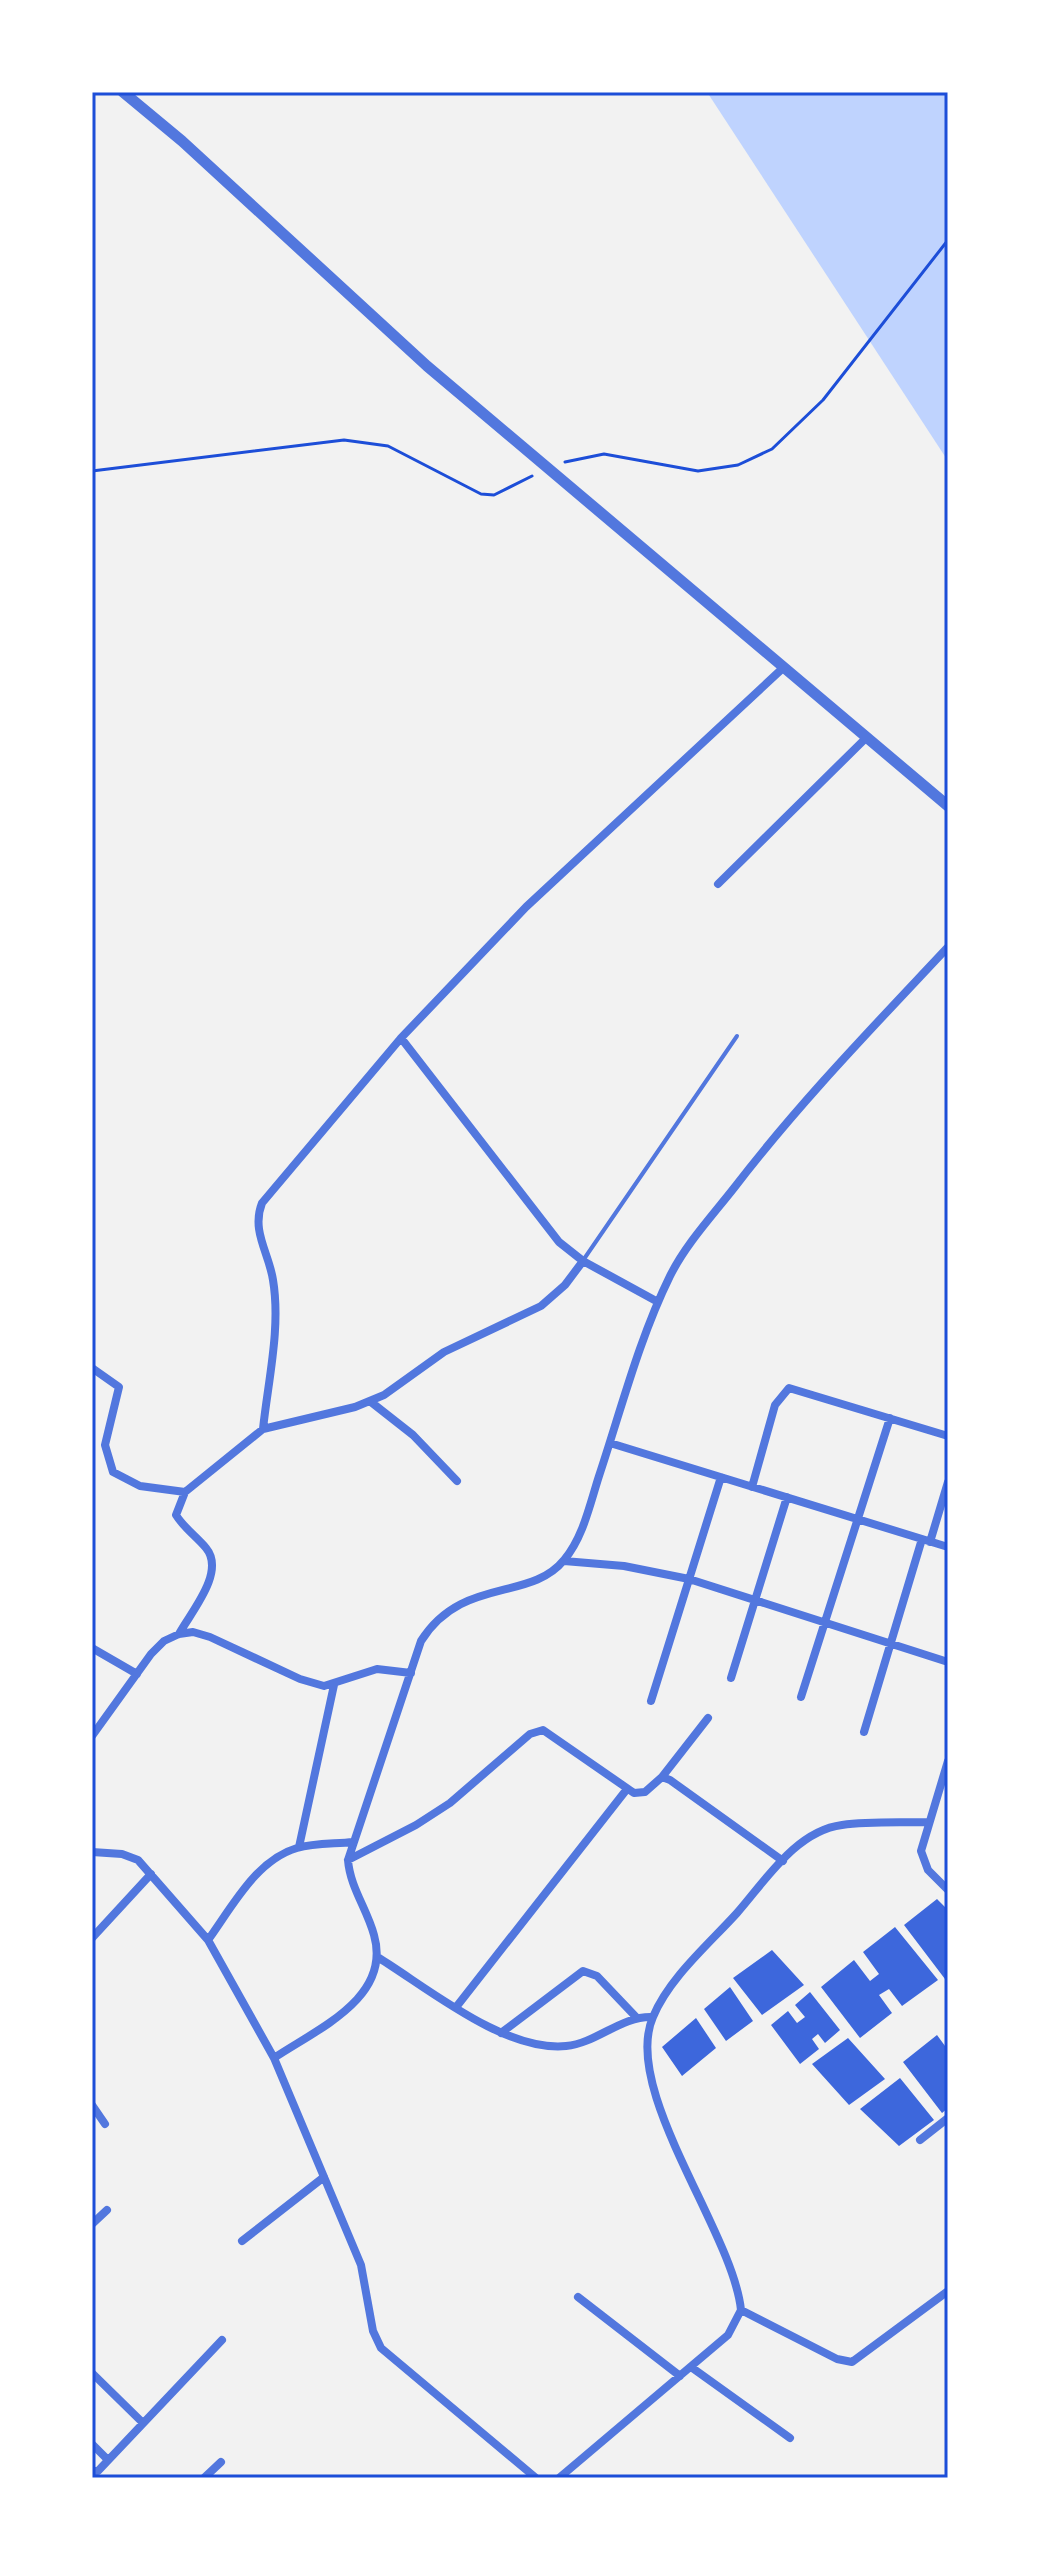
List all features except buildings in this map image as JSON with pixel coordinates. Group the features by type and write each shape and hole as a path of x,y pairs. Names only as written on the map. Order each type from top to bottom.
{"street":[{"path":"123,92 427,366 948,806"},
{"path":"263,1429 275,1299 257,1217 271,1190 401,1038 526,907 783,668"},
{"path":"718,884 866,738"},
{"path":"274,2058 355,2003 368,1988 379,1958 374,1933 349,1872 348,1860 421,1641 432,1624 449,1609 473,1597 536,1579 564,1561 583,1525 658,1302 686,1249 795,1109 948,947"},
{"path":"401,1038 549,1231 583,1261 658,1302"},
{"path":"179,1634 207,1584 213,1564 207,1549 176,1515 185,1492 263,1429 371,1402 444,1352 541,1306 565,1285 583,1261"},
{"path":"92,1368 119,1387 105,1445 113,1472 140,1486 185,1492"},
{"path":"752,1487 775,1405 784,1391 798,1389 948,1436"},
{"path":"371,1402 413,1435 457,1481"},
{"path":"801,1697 890,1418"},
{"path":"610,1443 948,1547"},
{"path":"651,1701 721,1477"},
{"path":"864,1732 890,1643 948,1482"},
{"path":"731,1678 787,1497"},
{"path":"564,1561 624,1566 689,1579 948,1662"},
{"path":"92,1736 164,1641 179,1634 193,1632 210,1637 300,1679 324,1686 377,1669 411,1673"},
{"path":"92,1648 137,1674"},
{"path":"299,1847 334,1685"},
{"path":"348,1860 416,1825 450,1803 537,1730 549,1732 627,1789 645,1792 662,1777 708,1718"},
{"path":"948,1761 928,1822 923,1860 948,1890"},
{"path":"662,1777 783,1861"},
{"path":"457,2006 627,1789"},
{"path":"559,2478 728,2335 741,2310 731,2274 659,2104 647,2049 652,2017 682,1974 801,1842 841,1825 928,1822"},
{"path":"208,1940 263,1869 278,1856 299,1847 353,1842"},
{"path":"92,1852 130,1856 151,1874 208,1940 274,2058 361,2265 373,2331 381,2348 536,2478"},
{"path":"92,1938 151,1874"},
{"path":"379,1958 501,2033 526,2042 568,2046 636,2017 652,2017"},
{"path":"501,2033 583,1971 597,1976 636,2017"},
{"path":"92,2105 105,2124"},
{"path":"920,2140 948,2118"},
{"path":"242,2241 324,2177"},
{"path":"92,2224 107,2210"},
{"path":"741,2310 837,2359 852,2362 948,2291"},
{"path":"578,2297 680,2376"},
{"path":"92,2471 98,2471 222,2340"},
{"path":"691,2367 790,2438"},
{"path":"92,2373 143,2423"},
{"path":"92,2444 108,2460"},
{"path":"204,2478 221,2462"}],"lane":[{"path":"583,1261 737,1036"}],"path":[{"path":"564,463 604,454 698,471 738,465 772,449 823,400 948,240"},
{"path":"92,471 344,440 388,446 481,494 494,495 536,474"}],"water":[{"path":"707,92 948,92 948,461"}]}
